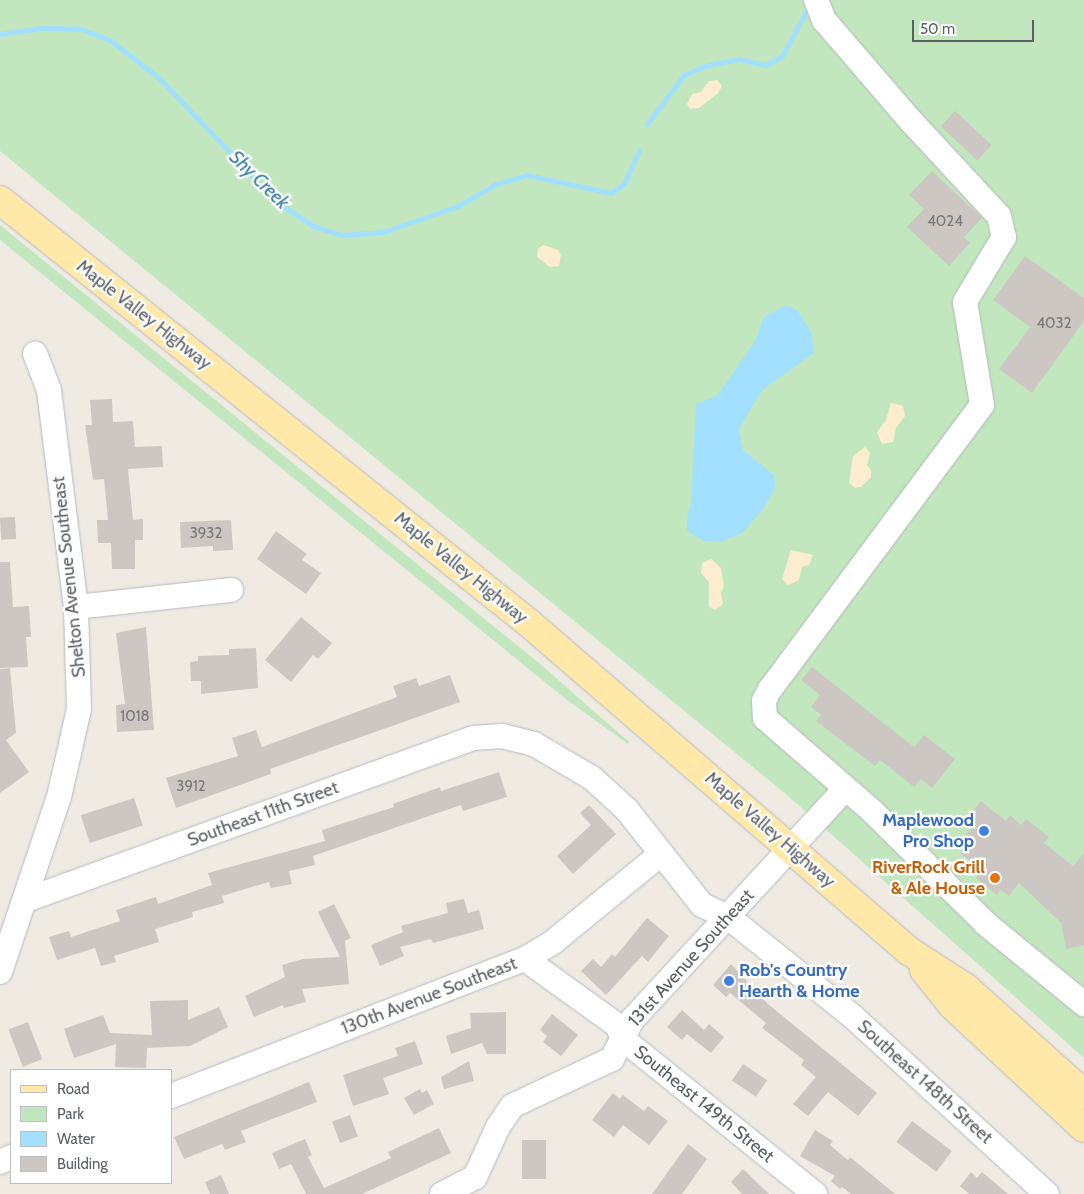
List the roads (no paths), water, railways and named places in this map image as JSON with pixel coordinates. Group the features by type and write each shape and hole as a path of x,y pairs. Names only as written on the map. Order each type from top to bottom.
{"main road":[{"name":"Maple Valley Highway","path":"0,200 530,624 909,951 966,988 1084,1094"},
{"name":"Maple Valley Highway","path":"909,951 952,1005 1084,1128"}],"street":[{"path":"816,0 824,20 910,120 999,216 1004,237 965,302 982,405 770,689 764,701 765,718 773,728 873,812 986,924 1084,1004"},
{"name":"Shelton Avenue Southeast","path":"0,972 26,900 59,796 79,709 76,607 49,390 35,354"},
{"path":"76,607 231,590"},
{"name":"Southeast 11th Street","path":"26,900 473,738 502,736"},
{"name":"Southeast 148th Street","path":"502,736 534,744 592,778 627,810 702,905 728,917 852,1016 1047,1194"},
{"name":"131st Avenue Southeast","path":"442,1194 476,1186 498,1127 512,1106 612,1058 632,1020 845,789"},
{"name":"130th Avenue Southeast","path":"172,1096 525,959 553,942 662,854"},
{"name":"Southeast 149th Street","path":"525,959 616,1025 623,1038 815,1194"}],"water":[{"path":"786,305 797,310 811,331 814,353 762,390 739,429 743,450 774,475 775,488 763,509 742,533 721,542 704,541 687,531 687,520 691,502 696,404 717,396 755,341 764,317"}],"waterway":[{"name":"Shy Creek","path":"647,124 684,75 708,65 739,59 766,65 782,56 808,8"},
{"name":"Shy Creek","path":"0,34 42,28 81,29 110,40 160,79 276,201 313,226 342,235 383,232 458,206 496,184 527,175 611,193 624,184 639,150"}],"place":[{"name":"Maplewood Pro Shop","path":"984,831"},
{"name":"RiverRock Grill & Ale House","path":"995,878"},
{"name":"Rob's Country Hearth & Home","path":"729,981"}]}
